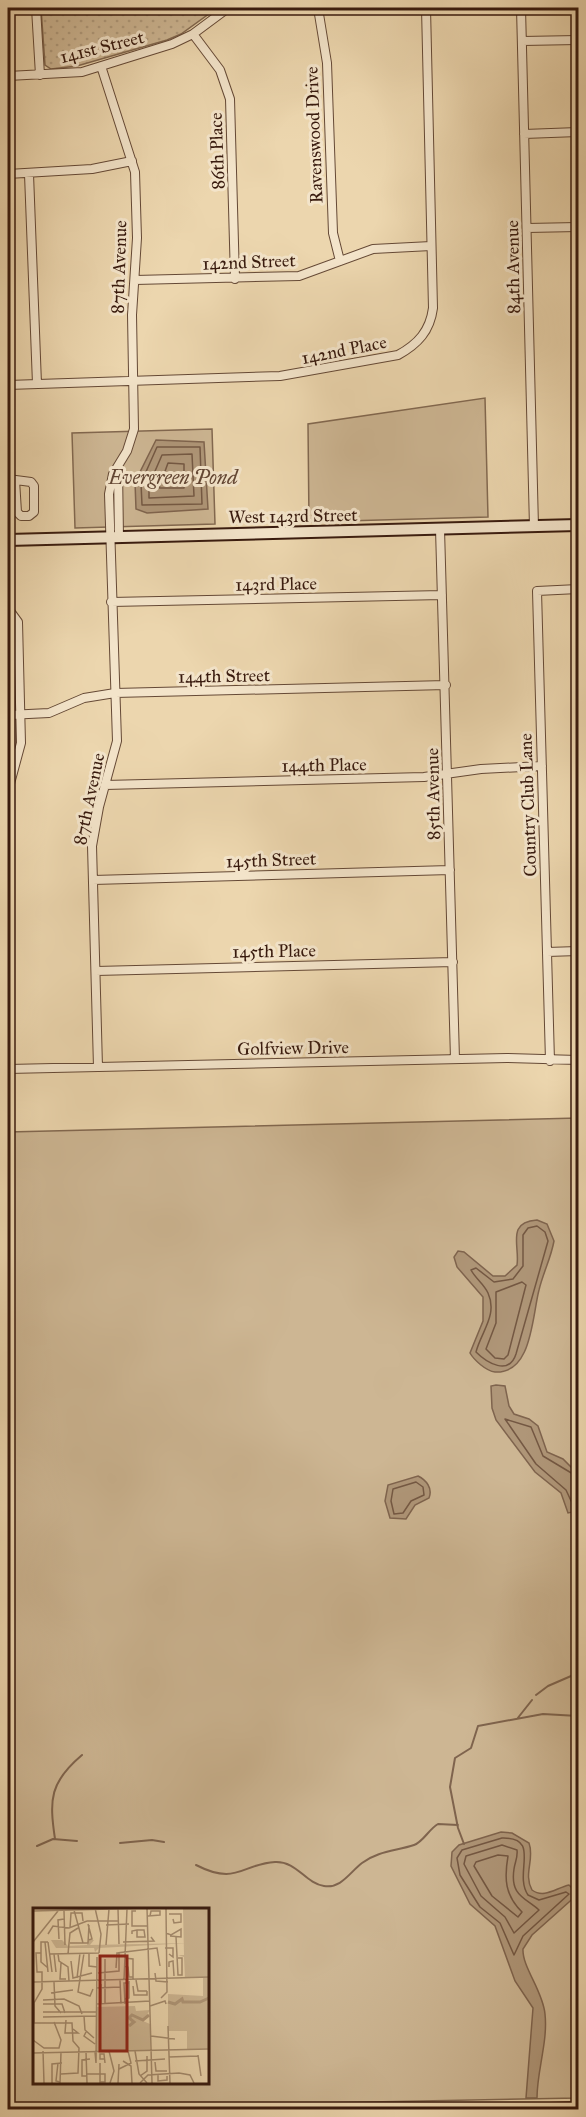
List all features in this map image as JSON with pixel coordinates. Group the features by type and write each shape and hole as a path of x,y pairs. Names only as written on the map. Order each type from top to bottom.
{"main road":[{"name":"West 143rd Street","path":"8,540 579,525"},
{"path":"520,2109 579,2108"}],"street":[{"path":"36,8 40,75"},
{"name":"141st Street","path":"8,76 82,72 172,44 193,34 228,8"},
{"name":"Ravenswood Drive","path":"318,8 327,63 333,233 340,261"},
{"name":"142nd Place","path":"8,385 280,376 398,355 419,340 431,319 426,8"},
{"name":"84th Avenue","path":"521,8 534,526"},
{"name":"86th Place","path":"193,34 220,70 230,99 235,279"},
{"path":"522,41 579,40"},
{"name":"87th Avenue","path":"98,1067 92,846 117,741 111,602 114,537 110,484 134,429 132,315 136,238 132,160 101,66"},
{"path":"524,134 579,132"},
{"path":"8,174 92,169 132,160"},
{"path":"29,174 37,384"},
{"path":"527,228 579,227"},
{"name":"142nd Street","path":"135,280 299,276 378,248 431,246"},
{"path":"11,479 31,482 34,486 34,512 29,516 21,516 17,512 11,479"},
{"name":"85th Avenue","path":"440,529 456,1059"},
{"name":"Country Club Lane","path":"550,1061 537,591 579,589"},
{"name":"143rd Place","path":"111,602 442,595"},
{"path":"8,791 21,742 18,622 10,611"},
{"name":"144th Street","path":"8,716 49,713 84,698 115,693 446,686"},
{"name":"144th Place","path":"105,785 424,777 542,766"},
{"name":"145th Street","path":"93,880 450,870"},
{"path":"547,952 579,951"},
{"name":"145th Place","path":"96,971 453,962"},
{"name":"Golfview Drive","path":"8,1069 518,1058 550,1061 579,1060"}],"shaded area":[{"path":"41,8 217,8 181,34 167,40 77,66 51,69 45,65"},
{"path":"485,398 488,517 309,522 308,424"},
{"path":"212,429 215,524 75,528 72,433"},
{"path":"578,1118 578,2098 8,2109 8,1132"}],"water":[{"name":"Evergreen Pond","path":"156,440 204,442 208,509 147,513 136,509 135,482"},
{"path":"537,1220 547,1224 554,1241 539,1290 528,1342 516,1364 507,1370 495,1372 488,1370 470,1353 483,1321 483,1297 457,1267 454,1257 458,1251 464,1252 493,1276 505,1276 517,1265 516,1236 518,1230 521,1225"},
{"path":"491,1386 505,1386 509,1406 514,1414 529,1419 538,1426 547,1452 563,1459 578,1474 578,1511 568,1513 561,1493 535,1472 496,1420 492,1408"},
{"path":"418,1476 428,1485 429,1498 415,1505 406,1519 390,1518 385,1501 388,1485"},
{"path":"501,1832 512,1833 529,1843 531,1855 529,1878 532,1890 546,1893 569,1885 578,1894 532,1935 523,1949 526,1964 541,1997 546,2024 537,2098 526,2098 533,2008 515,1981 495,1926 470,1904 451,1866 452,1852 459,1845"}],"waterway":[{"path":"536,1695 548,1686 578,1673"},
{"path":"517,1719 532,1700"},
{"path":"464,1844 458,1828 450,1787 455,1758 471,1748 478,1726 543,1714 578,1716"},
{"path":"55,1839 52,1813 54,1792 63,1774 82,1755"},
{"path":"196,1865 221,1874 230,1874 254,1866 275,1862 283,1863 295,1868 317,1884 330,1886 345,1879 368,1859 417,1843 438,1824 458,1825"},
{"path":"37,1846 53,1839 77,1841"},
{"path":"120,1843 152,1840 164,1842"},
{"path":"572,1890 578,1884"}]}
